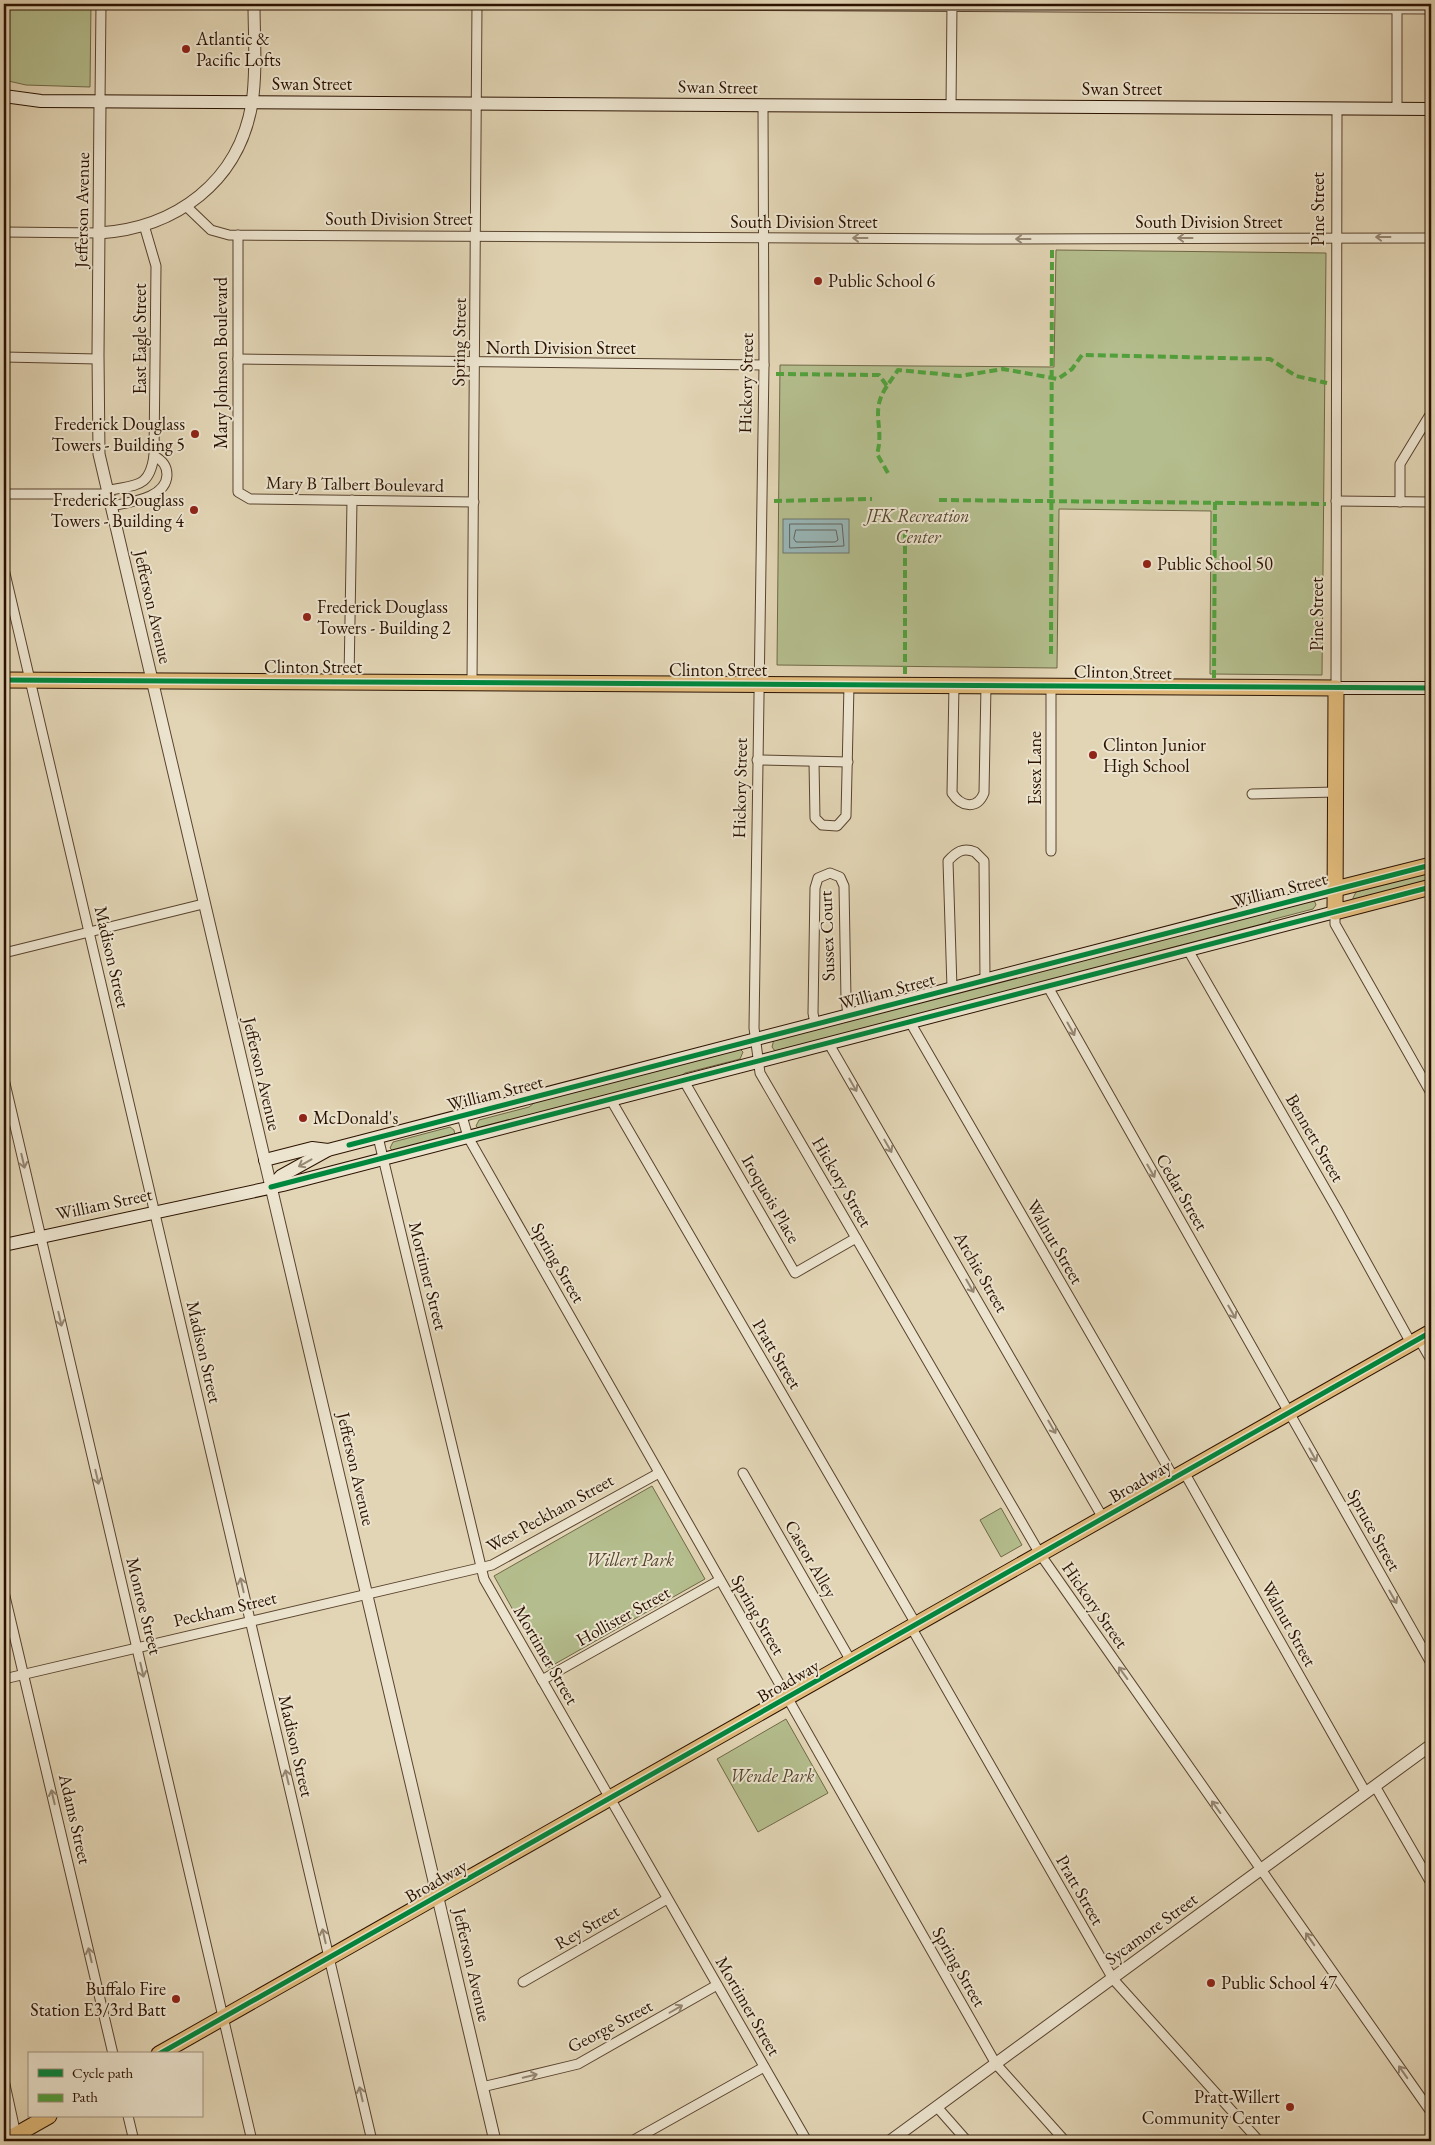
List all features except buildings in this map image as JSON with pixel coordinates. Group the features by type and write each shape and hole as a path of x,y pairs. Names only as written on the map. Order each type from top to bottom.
{"main road":[{"name":"Swan Street","path":"4,96 40,100 100,101 1431,109"},
{"name":"Clinton Street","path":"4,680 349,680 1431,688"},
{"name":"Pine Street","path":"1335,912 1336,688"},
{"name":"William Street","path":"271,1187 281,1176 328,1150 1431,865"},
{"name":"William Street","path":"4,1245 271,1187 383,1159 1431,887"},
{"path":"265,1160 312,1148 328,1150"},
{"name":"Broadway","path":"163,2052 1421,1338"},
{"path":"10,2138 45,2118"}],"street":[{"name":"Jefferson Avenue","path":"101,4 98,446 203,904 439,1895 495,2141"},
{"path":"4,232 99,233 120,231 164,219 186,207 213,183 228,164 245,131 252,102 254,4"},
{"path":"478,4 1397,6 1431,9"},
{"name":"Spring Street","path":"472,681 478,4"},
{"path":"951,106 952,5"},
{"path":"1397,6 1397,109"},
{"name":"Hickory Street","path":"763,105 764,365 757,760 756,1040 760,1072 1040,1554 1431,2112"},
{"name":"Pine Street","path":"1336,688 1338,108"},
{"name":"South Division Street","path":"186,207 211,230 238,235 763,238 1431,238"},
{"name":"East Eagle Street","path":"4,494 108,493 144,482 150,476 154,456 156,271 155,257 144,225"},
{"name":"Mary Johnson Boulevard","path":"238,235 238,492"},
{"path":"4,357 98,358"},
{"name":"North Division Street","path":"238,359 764,365"},
{"path":"1400,502 1400,464 1431,413"},
{"path":"111,506 148,497 160,489 165,482 167,473 162,460 154,456"},
{"name":"Mary B Talbert Boulevard","path":"238,492 250,499 474,502"},
{"path":"349,680 352,500"},
{"path":"1336,501 1431,502"},
{"name":"Madison Street","path":"4,570 372,2141"},
{"path":"814,762 815,818 828,828 842,823 846,816 849,684"},
{"name":"Essex Lane","path":"1050,852 1051,684"},
{"path":"954,685 952,794 958,802 968,805 976,804 984,793 986,685"},
{"path":"757,760 848,762"},
{"path":"1252,794 1336,792"},
{"path":"952,988 948,861 955,853 961,850 975,852 984,862 985,980"},
{"name":"Sussex Court","path":"816,1024 813,1013 815,888 818,878 830,873 840,877 844,886 846,999 848,1015"},
{"path":"4,952 203,904"},
{"name":"Pine Street","path":"1335,912 1335,924 1431,1094"},
{"name":"Bennett Street","path":"1188,950 1292,1129 1421,1338 1431,1360"},
{"name":"Cedar Street","path":"1048,987 1289,1413"},
{"name":"Walnut Street","path":"910,1022 1179,1475 1371,1789 1431,1883"},
{"name":"Archie Street","path":"829,1044 1104,1518"},
{"name":"Monroe Street","path":"4,1079 252,2141"},
{"name":"Iroquois Place","path":"684,1081 795,1273 856,1238"},
{"name":"Pratt Street","path":"612,1100 913,1625 1113,1979 1259,2141"},
{"name":"Spring Street","path":"462,1116 468,1137 996,2064 1065,2141"},
{"name":"Mortimer Street","path":"378,1137 484,1579 807,2141"},
{"name":"Spruce Street","path":"1289,1413 1431,1664"},
{"name":"West Peckham Street","path":"366,1593 492,1565 659,1473"},
{"name":"Castor Alley","path":"744,1473 851,1661"},
{"name":"Hollister Street","path":"542,1680 720,1580"},
{"name":"Adams Street","path":"4,1592 114,2052"},
{"name":"Peckham Street","path":"4,1679 366,1593"},
{"name":"Sycamore Street","path":"890,2141 1431,1745"},
{"name":"Rey Street","path":"523,1982 667,1899"},
{"name":"George Street","path":"482,2086 578,2064 717,1985"},
{"path":"632,2141 764,2067"},
{"path":"4,2080 10,2138"},
{"path":"937,2108 967,2141"},
{"path":"128,2118 134,2141"}],"green space":[{"path":"4,4 91,4 90,87 26,85 4,80"},
{"name":"JFK Recreation Center","path":"1056,250 1326,253 1322,675 1210,674 1211,511 1059,509 1057,668 777,665 780,365 1054,367"},
{"path":"1431,868 1431,883 1353,900 1356,892 1405,879 1415,872"},
{"path":"1314,900 1316,905 1313,909 1271,920 1262,928 775,1051 772,1047 774,1039"},
{"path":"740,1049 743,1052 740,1059 685,1073 676,1080 480,1130 476,1126 479,1120 529,1107 539,1099"},
{"path":"450,1127 454,1130 455,1135 394,1152 390,1148 393,1142"},
{"name":"Willert Park","path":"652,1486 705,1579 546,1669 494,1576"},
{"path":"1001,1508 1022,1545 1001,1557 980,1520"},
{"name":"Wende Park","path":"786,1719 828,1793 758,1832 717,1759"}],"water":[{"path":"783,519 849,519 849,553 783,553"}],"marked path":[{"path":"1051,654 1052,249"},
{"path":"776,374 879,375 887,386 898,370 960,376 1003,369 1058,379 1072,369 1082,355 1270,359 1296,376 1327,383"},
{"path":"887,386 879,404 879,444 877,454 888,473"},
{"path":"774,501 872,499"},
{"path":"939,500 1326,504"},
{"path":"1214,678 1215,501"},
{"path":"905,534 905,674"}],"cycle path":[{"path":"4,680 1431,688"},
{"path":"349,1145 1431,865"},
{"path":"271,1187 1431,887"},
{"path":"163,2052 1431,1332"}],"place":[{"name":"Atlantic & Pacific Lofts","path":"186,49"},
{"name":"Public School 6","path":"818,281"},
{"name":"Frederick Douglass Towers - Building 5","path":"195,434"},
{"name":"Frederick Douglass Towers - Building 4","path":"194,510"},
{"name":"Public School 50","path":"1147,564"},
{"name":"Frederick Douglass Towers - Building 2","path":"307,617"},
{"name":"Clinton Junior High School","path":"1093,755"},
{"name":"McDonald's","path":"303,1118"},
{"name":"Public School 47","path":"1211,1983"},
{"name":"Buffalo Fire Station E3/3rd Batt","path":"176,1999"},
{"name":"Pratt-Willert Community Center","path":"1290,2107"}]}
